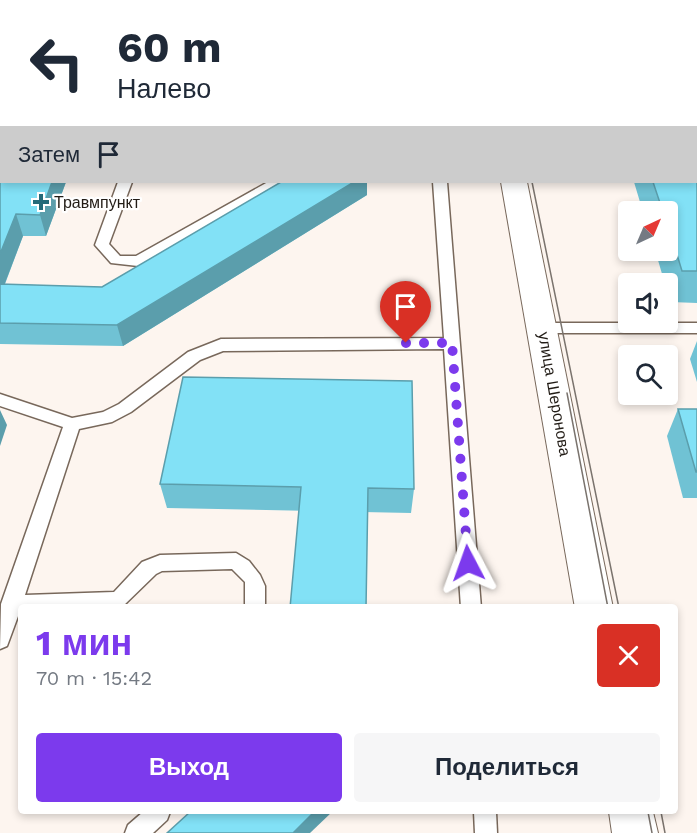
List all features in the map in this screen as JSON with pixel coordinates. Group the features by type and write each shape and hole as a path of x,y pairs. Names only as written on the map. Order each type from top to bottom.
{"main road":[{"name":"улица Шеронова","path":"514,183 593,604"},
{"path":"631,814 634,833"}],"lane":[{"path":"125,183 102,245 116,260 138,261 275,183"},
{"path":"440,183 471,604"},
{"path":"543,328 697,328"},
{"path":"0,400 72,424 106,418 125,408 194,356 221,345 452,343"},
{"path":"0,640 72,424"},
{"path":"11,604 118,600 149,568 160,563 236,561 250,572 257,589 255,604"},
{"path":"136,833 157,814"},
{"path":"485,814 486,833"}],"building":[{"path":"0,183 52,183 40,215 16,214 0,254"},
{"path":"279,183 352,183 117,325 0,323 0,284 102,287"},
{"path":"653,183 697,183 697,271 682,271 678,258 678,201 659,201"},
{"path":"183,377 412,381 414,489 368,488 366,604 290,604 301,487 160,484"},
{"path":"678,409 697,409 697,472 696,472"},
{"path":"188,814 312,814 293,833 167,833"}],"tram line":[{"path":"532,183 618,604"},
{"path":"567,393 607,604"},
{"path":"648,814 652,833"},
{"path":"661,814 665,833"}],"place":[{"name":"Травмпункт","path":"41,202"}],"route":[{"path":"406,343 452,343 468,563"}]}
